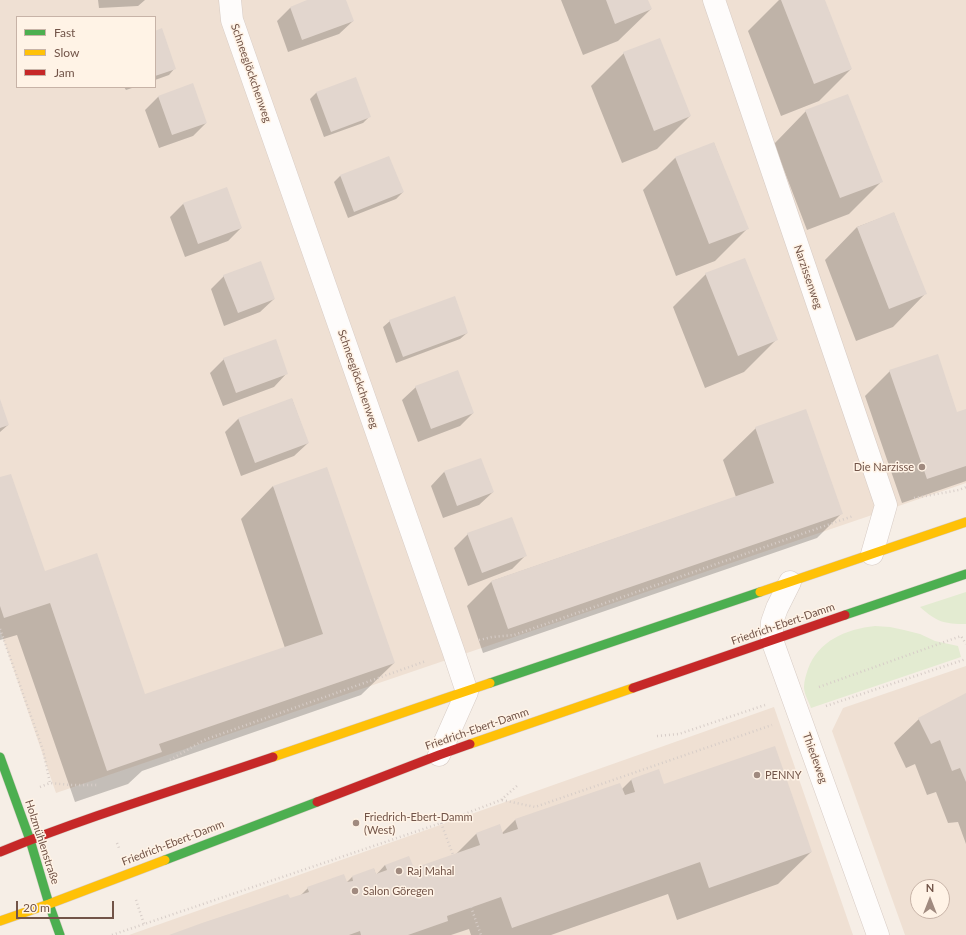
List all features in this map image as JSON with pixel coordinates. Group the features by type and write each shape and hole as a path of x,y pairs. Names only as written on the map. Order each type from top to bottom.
{"main road":[{"path":"0,852 30,840 966,522"},
{"name":"Friedrich-Ebert-Damm","path":"0,921 49,904 439,755 966,574"},
{"name":"Holzmühlenstraße","path":"0,757 30,840 60,935"}],"street":[{"name":"Schneeglöckchenweg","path":"230,0 232,20 467,692"},
{"name":"Narzissenweg","path":"714,0 886,504 872,554"},
{"name":"Thiedeweg","path":"790,582 772,622 772,640 878,935"},
{"path":"439,755 467,692"}],"path":[{"path":"913,498 959,490 966,487"},
{"path":"477,640 514,635 857,515"},
{"path":"0,630 43,750 50,783"},
{"path":"818,688 961,636 966,644"},
{"path":"169,761 204,740 431,659"},
{"path":"825,706 966,659"},
{"path":"657,736 679,734 766,705"},
{"path":"501,800 535,808 775,724"},
{"path":"41,786 50,783 98,785 100,790"},
{"path":"112,935 441,823 501,800 518,785"},
{"path":"441,823 453,855"},
{"path":"134,896 144,924"},
{"path":"471,907 481,935"}],"shaded area":[{"path":"0,0 966,0 966,483 56,793 0,630"},
{"path":"966,666 966,935 905,935 832,731 843,708"},
{"path":"774,707 853,935 129,935"}],"green space":[{"path":"966,592 966,624 946,623 931,616 920,607"},
{"path":"875,626 904,630 920,634 935,641 958,646 961,657 811,708 805,692 804,682 808,669 819,651 834,638 854,630"}],"building":[{"path":"307,0 346,0 354,21 302,40 290,7"},
{"path":"606,0 648,0 652,9 615,24"},
{"path":"781,0 825,0 852,69 814,84"},
{"path":"162,28 176,69 156,76 156,31"},
{"path":"660,38 691,116 654,131 623,52"},
{"path":"356,77 371,117 331,132 316,92"},
{"path":"193,83 207,123 172,135 158,96"},
{"path":"848,94 883,182 840,198 805,110"},
{"path":"714,142 749,229 709,244 675,157"},
{"path":"389,156 404,192 354,212 340,175"},
{"path":"227,187 242,228 198,244 183,203"},
{"path":"894,212 927,294 889,309 857,227"},
{"path":"745,258 778,340 738,356 705,273"},
{"path":"261,261 275,299 238,313 223,275"},
{"path":"455,296 468,333 403,357 389,320"},
{"path":"276,339 288,374 236,393 223,358"},
{"path":"938,354 957,412 966,409 966,466 927,479 889,370"},
{"path":"458,370 474,413 431,429 415,386"},
{"path":"292,398 309,443 255,463 238,418"},
{"path":"0,399 9,425 0,428"},
{"path":"806,409 843,514 508,629 491,581 774,483 755,427"},
{"path":"481,458 494,492 457,506 444,471"},
{"path":"327,467 395,663 159,744 162,752 107,771 50,603 4,618 0,606 0,477 11,474 45,571 97,553 145,694 323,634 273,486"},
{"path":"512,517 527,556 482,573 467,533"},
{"path":"966,693 966,782 960,768 952,771 940,740 931,744 918,718"},
{"path":"775,746 812,852 709,888 700,862 512,928 501,897 447,916 448,921 408,935 361,935 360,931 349,935 169,935 288,894 290,898 309,892 307,887 344,874 347,882 353,881 352,876 374,868 376,874 387,870 385,865 409,856 414,868 480,845 476,833 500,824 503,834 518,829 515,819 620,783 625,795 635,792 631,779 659,769 664,784"}],"traffic: fast":[{"path":"845,615 966,574"},
{"path":"490,683 760,592"},
{"path":"0,757 30,840 60,935"},
{"path":"165,860 317,802"}],"traffic: slow":[{"path":"760,592 966,522"},
{"path":"273,757 490,683"},
{"path":"470,744 633,688"},
{"path":"0,921 165,860"}],"traffic: jam":[{"path":"633,688 845,615"},
{"path":"317,802 470,744"},
{"path":"0,852 101,814 273,757"}],"place":[{"name":"Die Narzisse","path":"922,467"},
{"name":"PENNY","path":"757,775"},
{"name":"Friedrich-Ebert-Damm (West)","path":"356,823"},
{"name":"Raj Mahal","path":"399,871"},
{"name":"Salon Göregen","path":"355,891"}]}
